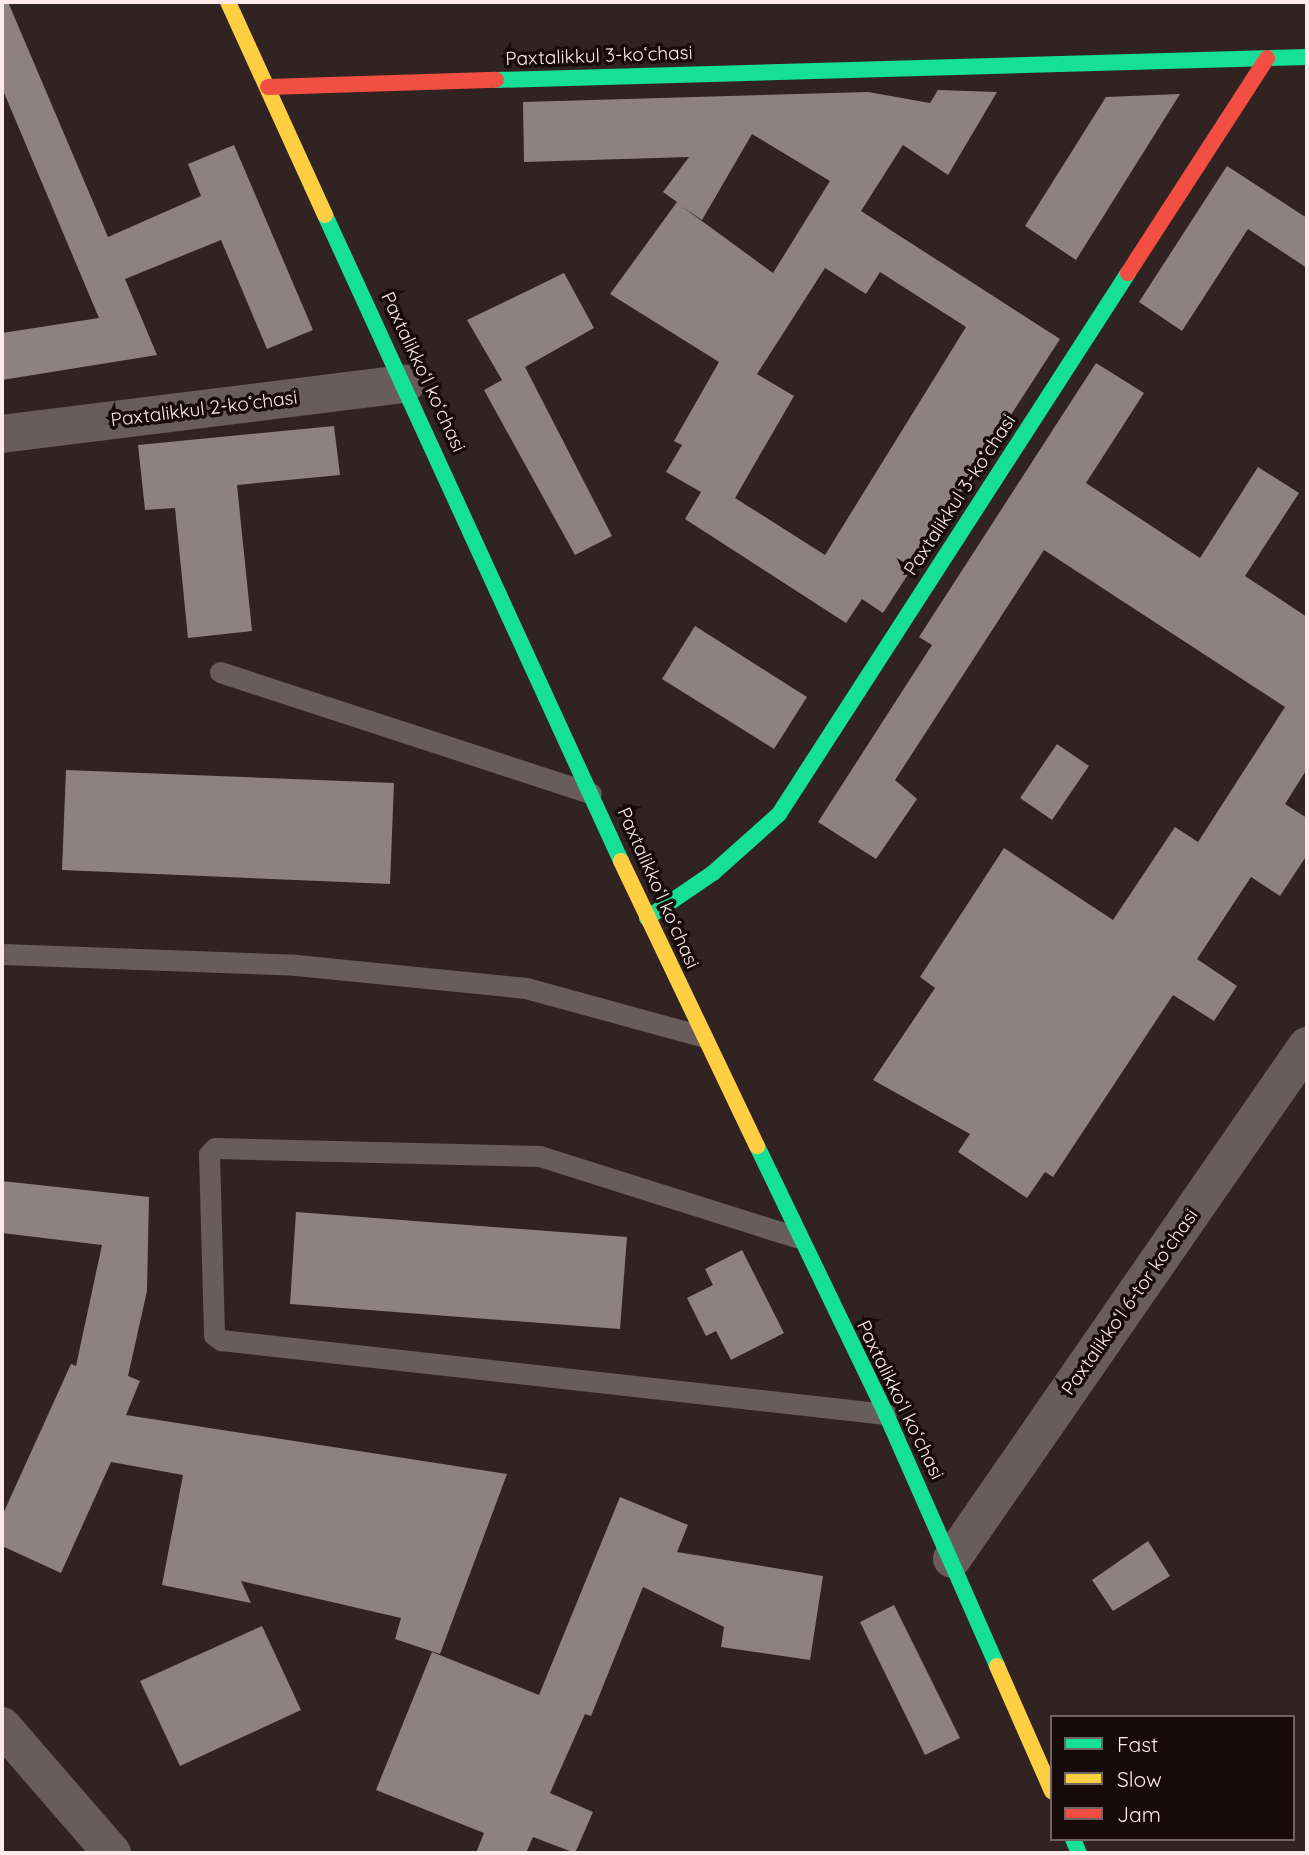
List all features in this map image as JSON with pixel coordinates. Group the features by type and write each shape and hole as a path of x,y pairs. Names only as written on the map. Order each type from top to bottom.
{"street":[{"name":"Paxtalikkoʻl koʻchasi","path":"228,2 406,384 647,918 796,1237 886,1414 1050,1786"},
{"name":"Paxtalikkul 3-koʻchasi","path":"268,87 1307,57"},
{"name":"Paxtalikkul 3-koʻchasi","path":"647,918 713,873 779,814 1267,58"},
{"name":"Paxtalikkul 2-koʻchasi","path":"2,434 406,384"},
{"name":"Paxtalikkoʻl 6-tor koʻchasi","path":"952,1559 1307,1046"},
{"path":"2,1726 113,1853"}],"lane":[{"path":"220,672 593,794"},
{"path":"2,954 296,965 526,988 702,1036"},
{"path":"796,1237 539,1156 215,1148 209,1154 214,1335 221,1340 886,1414"}],"building":[{"path":"2,2 8,2 108,237 201,196 188,164 234,145 313,330 267,349 221,240 125,279 157,355 2,380 2,333 99,318 2,88"},
{"path":"938,90 997,92 948,175 903,145 861,211 1060,339 883,613 862,599 846,623 685,519 701,492 666,472 682,445 674,441 719,362 610,294 677,202 663,192 689,157 524,162 523,102 868,92 930,103","holes":["752,134 830,181 773,273 680,205 702,220","825,268 866,294 880,272 966,327 825,555 735,498 794,396 757,374"]},
{"path":"1180,94 1076,260 1025,226 1106,97"},
{"path":"1227,166 1307,218 1307,268 1248,229 1182,331 1139,302"},
{"path":"564,273 594,328 525,367 612,536 575,555 484,390 502,380 467,320"},
{"path":"1096,363 1144,393 1086,483 1200,558 1258,467 1299,493 1245,576 1307,617 1307,769 1285,804 1307,818 1307,855 1280,896 1251,877 1197,959 1237,986 1214,1021 1173,995 1053,1177 1045,1172 1027,1198 958,1152 970,1134 873,1080 935,988 920,977 1004,848 1113,920 1175,827 1198,842 1285,707 1044,550 895,780 917,799 876,859 818,822 932,645 919,637"},
{"path":"334,426 340,475 237,485 252,631 188,638 175,508 145,510 138,445"},
{"path":"695,626 807,697 774,749 662,679"},
{"path":"1057,744 1089,766 1052,820 1020,798"},
{"path":"66,770 394,783 390,884 62,870"},
{"path":"2,1181 149,1197 147,1291 128,1376 140,1381 126,1415 507,1474 440,1654 395,1639 401,1618 241,1581 251,1603 162,1585 183,1475 111,1462 61,1573 2,1546 2,1516 71,1364 76,1366 102,1245 2,1233"},
{"path":"296,1212 627,1237 620,1329 290,1304"},
{"path":"742,1250 784,1333 731,1360 716,1331 706,1336 687,1298 713,1285 705,1269"},
{"path":"620,1497 688,1525 677,1552 823,1576 810,1660 721,1647 724,1627 643,1587 591,1716 585,1714 550,1793 593,1812 575,1853 533,1837 526,1853 476,1853 484,1833 376,1790 432,1652 539,1695"},
{"path":"1148,1541 1170,1576 1113,1611 1092,1580"},
{"path":"894,1605 960,1738 925,1755 860,1622"},
{"path":"262,1626 301,1710 180,1766 140,1681"}],"traffic: fast":[{"path":"496,80 1307,57"},
{"path":"325,215 621,861"},
{"path":"647,918 713,873 779,814 1128,273"},
{"path":"757,1146 886,1414 997,1666"},
{"path":"1074,1841 1079,1853"}],"traffic: slow":[{"path":"228,2 325,215"},
{"path":"621,861 757,1146"},
{"path":"997,1666 1050,1786"}],"traffic: jam":[{"path":"1128,273 1267,58"},
{"path":"268,87 496,80"}]}
